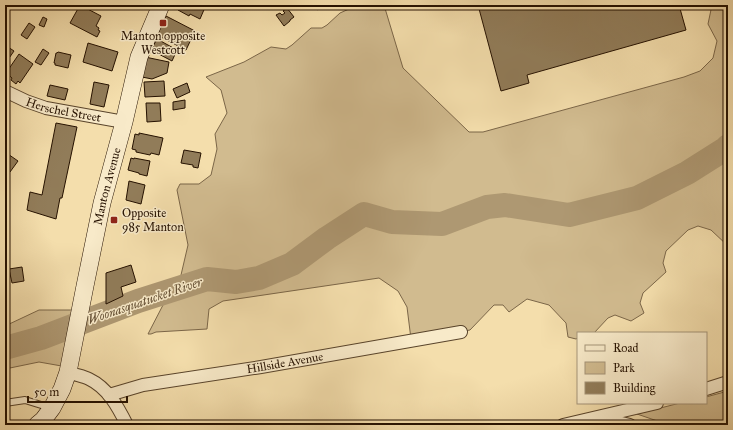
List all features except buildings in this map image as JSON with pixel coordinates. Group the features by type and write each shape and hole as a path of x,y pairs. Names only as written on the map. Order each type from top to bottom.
{"main road":[{"name":"Manton Avenue","path":"37,425 52,408 62,389 70,365 102,203 124,122 139,57 161,5"}],"street":[{"name":"Herschel Street","path":"5,91 26,102 46,108 124,122"},
{"name":"Hillside Avenue","path":"110,395 143,385 261,367 461,332"},
{"path":"70,365 101,386 110,395 127,425"},
{"path":"707,389 728,382"},
{"path":"563,425 653,404"},
{"path":"598,417 630,425"}],"lane":[{"path":"5,403 26,400 52,408"},
{"path":"5,419 8,425"}],"green space":[{"path":"358,5 384,5 403,68 469,132 483,132 684,77 700,71 713,58 717,41 708,24 712,5 728,5 728,246 711,230 698,226 688,230 666,251 663,263 666,272 643,293 640,303 644,313 631,321 615,315 608,318 595,332 577,332 576,339 568,337 566,323 549,305 527,299 509,312 503,305 494,305 470,330 411,339 407,307 398,291 379,278 223,301 209,309 207,329 156,332 148,334 181,275 188,245 177,190 180,184 199,184 211,175 217,149 215,134 227,113 221,90 206,77 244,62 271,47 286,49 311,28 322,28 340,13"},
{"path":"39,310 80,310 73,368 39,362 5,369 5,326"},
{"path":"728,391 728,425 669,425 637,414 676,404 707,404 707,397"}],"waterway":[{"name":"Woonasquatucket River","path":"5,348 41,338 138,301 207,279 236,282 259,278 292,264 327,238 364,214 392,222 442,224 487,207 505,205 569,215 637,198 687,173 728,146"}],"place":[{"name":"Manton opposite Westcott","path":"163,23"},
{"name":"Opposite 985 Manton","path":"114,220"}]}
